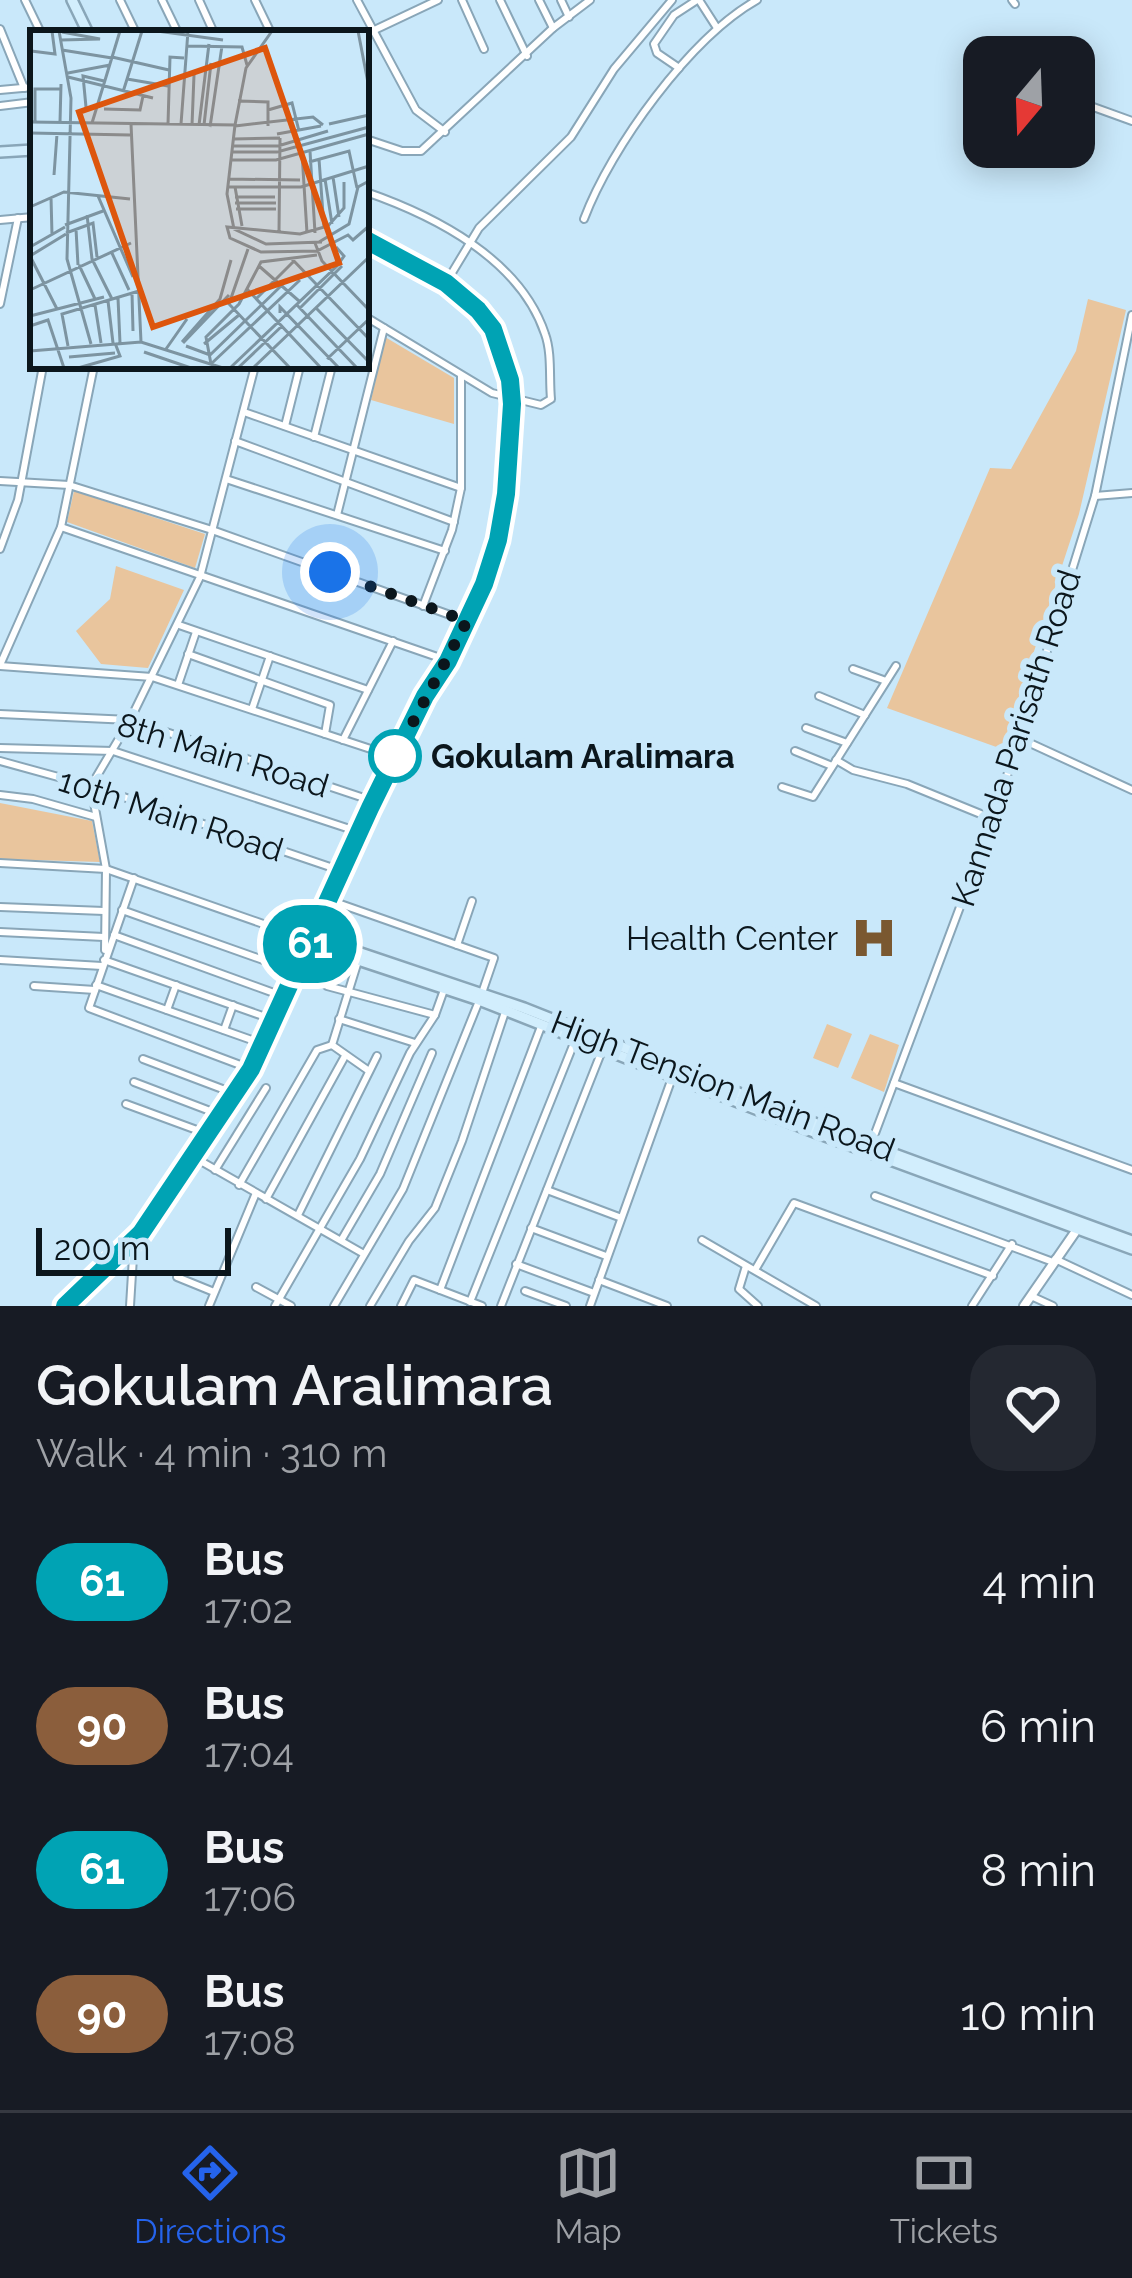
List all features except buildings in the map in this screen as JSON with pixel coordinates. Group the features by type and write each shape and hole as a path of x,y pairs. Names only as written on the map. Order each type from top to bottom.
{"main road":[{"path":"72,0 87,30"},
{"path":"0,152 30,150"},
{"path":"369,242 446,283 493,329 512,399 506,494 498,540 467,621 374,801 312,941 359,960 446,984"},
{"name":"High Tension Main Road","path":"312,941 507,1006 869,1149 1132,1245"},
{"path":"507,1006 673,1076 869,1149"}],"street":[{"path":"25,0 39,30"},
{"path":"120,0 135,30"},
{"path":"162,0 177,30"},
{"path":"199,0 213,30"},
{"path":"255,0 270,30"},
{"path":"357,0 368,30"},
{"path":"438,0 369,32 416,110 445,132"},
{"path":"462,0 484,49"},
{"path":"500,0 527,56"},
{"path":"539,0 553,28"},
{"path":"561,0 569,17"},
{"path":"369,140 402,151 422,151 553,28 590,0"},
{"path":"446,283 497,206 571,136 614,69 672,0"},
{"path":"679,68 657,53 654,44 674,15 698,0 717,28"},
{"path":"584,219 598,179 679,68 717,28 757,0"},
{"path":"0,29 28,88 0,90"},
{"path":"0,106 30,102"},
{"path":"1095,108 1132,121"},
{"path":"369,193 406,206 471,241 527,297 548,339 550,399 541,405 492,393 369,319"},
{"path":"0,220 30,217"},
{"path":"0,304 18,218"},
{"name":"Kannada Parisath Road","path":"869,1149 1020,738 1095,496 1132,315"},
{"path":"337,515 384,328"},
{"path":"0,549 18,500 42,369"},
{"path":"93,369 61,527 0,666 152,676 395,758"},
{"path":"104,960 106,869 91,787 130,720 200,577 254,369"},
{"path":"285,427 299,369"},
{"path":"314,437 331,369"},
{"path":"423,606 445,551 461,488 461,374"},
{"path":"244,412 461,488"},
{"path":"235,441 454,522"},
{"path":"225,478 445,551"},
{"path":"0,482 69,485 212,530 467,621"},
{"path":"1095,496 1132,493"},
{"path":"61,527 448,661"},
{"path":"179,625 368,690"},
{"path":"178,685 196,631"},
{"path":"343,740 393,641"},
{"path":"188,654 331,707 325,734"},
{"path":"252,709 270,656"},
{"path":"782,787 810,798 896,666"},
{"path":"853,669 886,681"},
{"path":"819,696 865,715"},
{"name":"8th Main Road","path":"0,714 130,720 374,801"},
{"path":"806,728 847,743"},
{"path":"1020,738 1132,790"},
{"path":"0,748 113,751 359,832"},
{"path":"795,751 883,776 993,819"},
{"name":"10th Main Road","path":"0,761 342,871"},
{"path":"0,795 96,817"},
{"path":"0,863 106,869 312,941 251,1069 134,1241 65,1306"},
{"path":"134,878 89,1008 251,1069"},
{"path":"329,900 494,958 404,1189 334,1306"},
{"path":"457,945 472,901"},
{"path":"0,907 104,911"},
{"path":"122,910 297,973"},
{"path":"0,932 115,932 285,997"},
{"path":"0,960 104,960 274,1020"},
{"path":"332,1045 359,960"},
{"path":"277,1302 360,1160 416,1043 435,1015 446,984"},
{"path":"167,1010 176,985"},
{"path":"34,986 95,987 263,1043"},
{"path":"327,986 435,1015"},
{"path":"224,1030 233,1005"},
{"path":"370,1306 435,1208 507,1006"},
{"path":"339,1018 416,1043"},
{"path":"440,1289 542,1024"},
{"path":"470,1302 576,1037"},
{"path":"332,1045 369,1071"},
{"path":"239,1185 317,1050 332,1045"},
{"path":"500,1306 603,1048"},
{"path":"342,1239 380,1174 432,1053"},
{"path":"266,1199 346,1056"},
{"path":"298,1215 377,1056"},
{"path":"142,1059 233,1093"},
{"path":"590,1306 673,1076"},
{"path":"134,1082 218,1114"},
{"name":"High Tension Main Road","path":"894,1083 1132,1170"},
{"path":"215,1170 266,1088"},
{"path":"126,1104 205,1133"},
{"path":"190,1155 364,1254"},
{"path":"547,1190 619,1217"},
{"path":"209,1306 256,1193"},
{"path":"875,1196 1012,1244 1132,1295"},
{"path":"758,1306 739,1289 794,1203 993,1276"},
{"path":"1024,1306 1080,1226"},
{"path":"531,1228 607,1256"},
{"path":"703,1240 816,1306"},
{"path":"130,1306 134,1241"},
{"path":"972,1306 1012,1244"},
{"path":"516,1264 594,1293"},
{"path":"177,1277 214,1292"},
{"path":"401,1306 414,1280 482,1306"},
{"path":"599,1280 667,1306"},
{"path":"256,1287 291,1306"},
{"path":"525,1291 566,1306"},
{"path":"1031,1296 1053,1306"}],"shaded area":[{"path":"1088,299 1126,310 1079,514 1002,749 887,708 990,468 1011,469 1076,351"},
{"path":"385,337 454,378 454,424 371,400"},
{"path":"74,491 205,534 195,568 67,522"},
{"path":"116,566 184,590 148,668 101,664 76,631 110,599"},
{"path":"0,803 92,821 100,862 0,859"},
{"path":"827,1024 852,1034 838,1068 813,1058"},
{"path":"870,1034 899,1045 884,1092 851,1078"}],"bus line":[{"name":"61","path":"65,1306 141,1233 251,1069 370,808 484,584 498,540 512,404 510,380 493,329 446,283 369,242"}],"place":[{"name":"Gokulam Aralimara","path":"395,756"},
{"name":"Health Center","path":"874,938"}],"route":[{"path":"330,572 467,621 395,756"}]}
